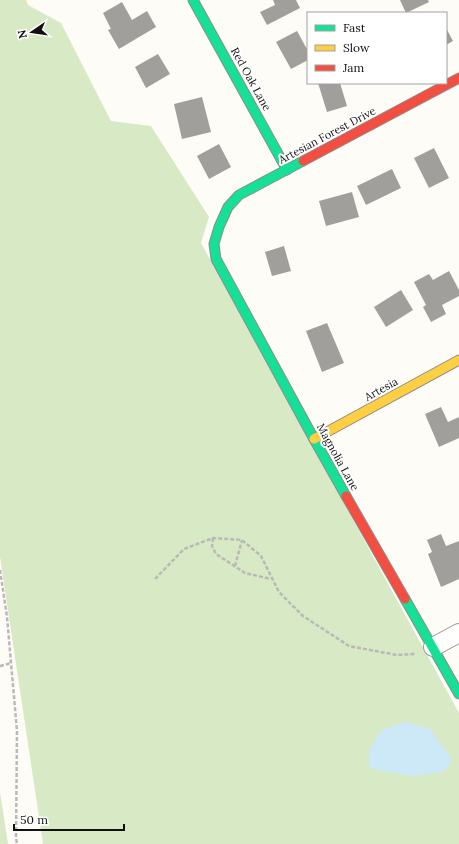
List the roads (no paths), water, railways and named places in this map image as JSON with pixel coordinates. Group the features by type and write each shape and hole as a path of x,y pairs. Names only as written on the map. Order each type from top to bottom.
{"street":[{"name":"Red Oak Lane","path":"193,0 287,170"},
{"name":"Artesian Forest Drive","path":"219,227 228,207 239,195 459,78"},
{"name":"Magnolia Lane","path":"219,227 214,244 216,259 314,439 459,694"},
{"name":"Artesia","path":"314,439 459,360"},
{"path":"433,647 459,633"}],"water":[{"path":"406,722 429,728 452,759 444,772 410,776 369,768 369,751 381,730"}]}
